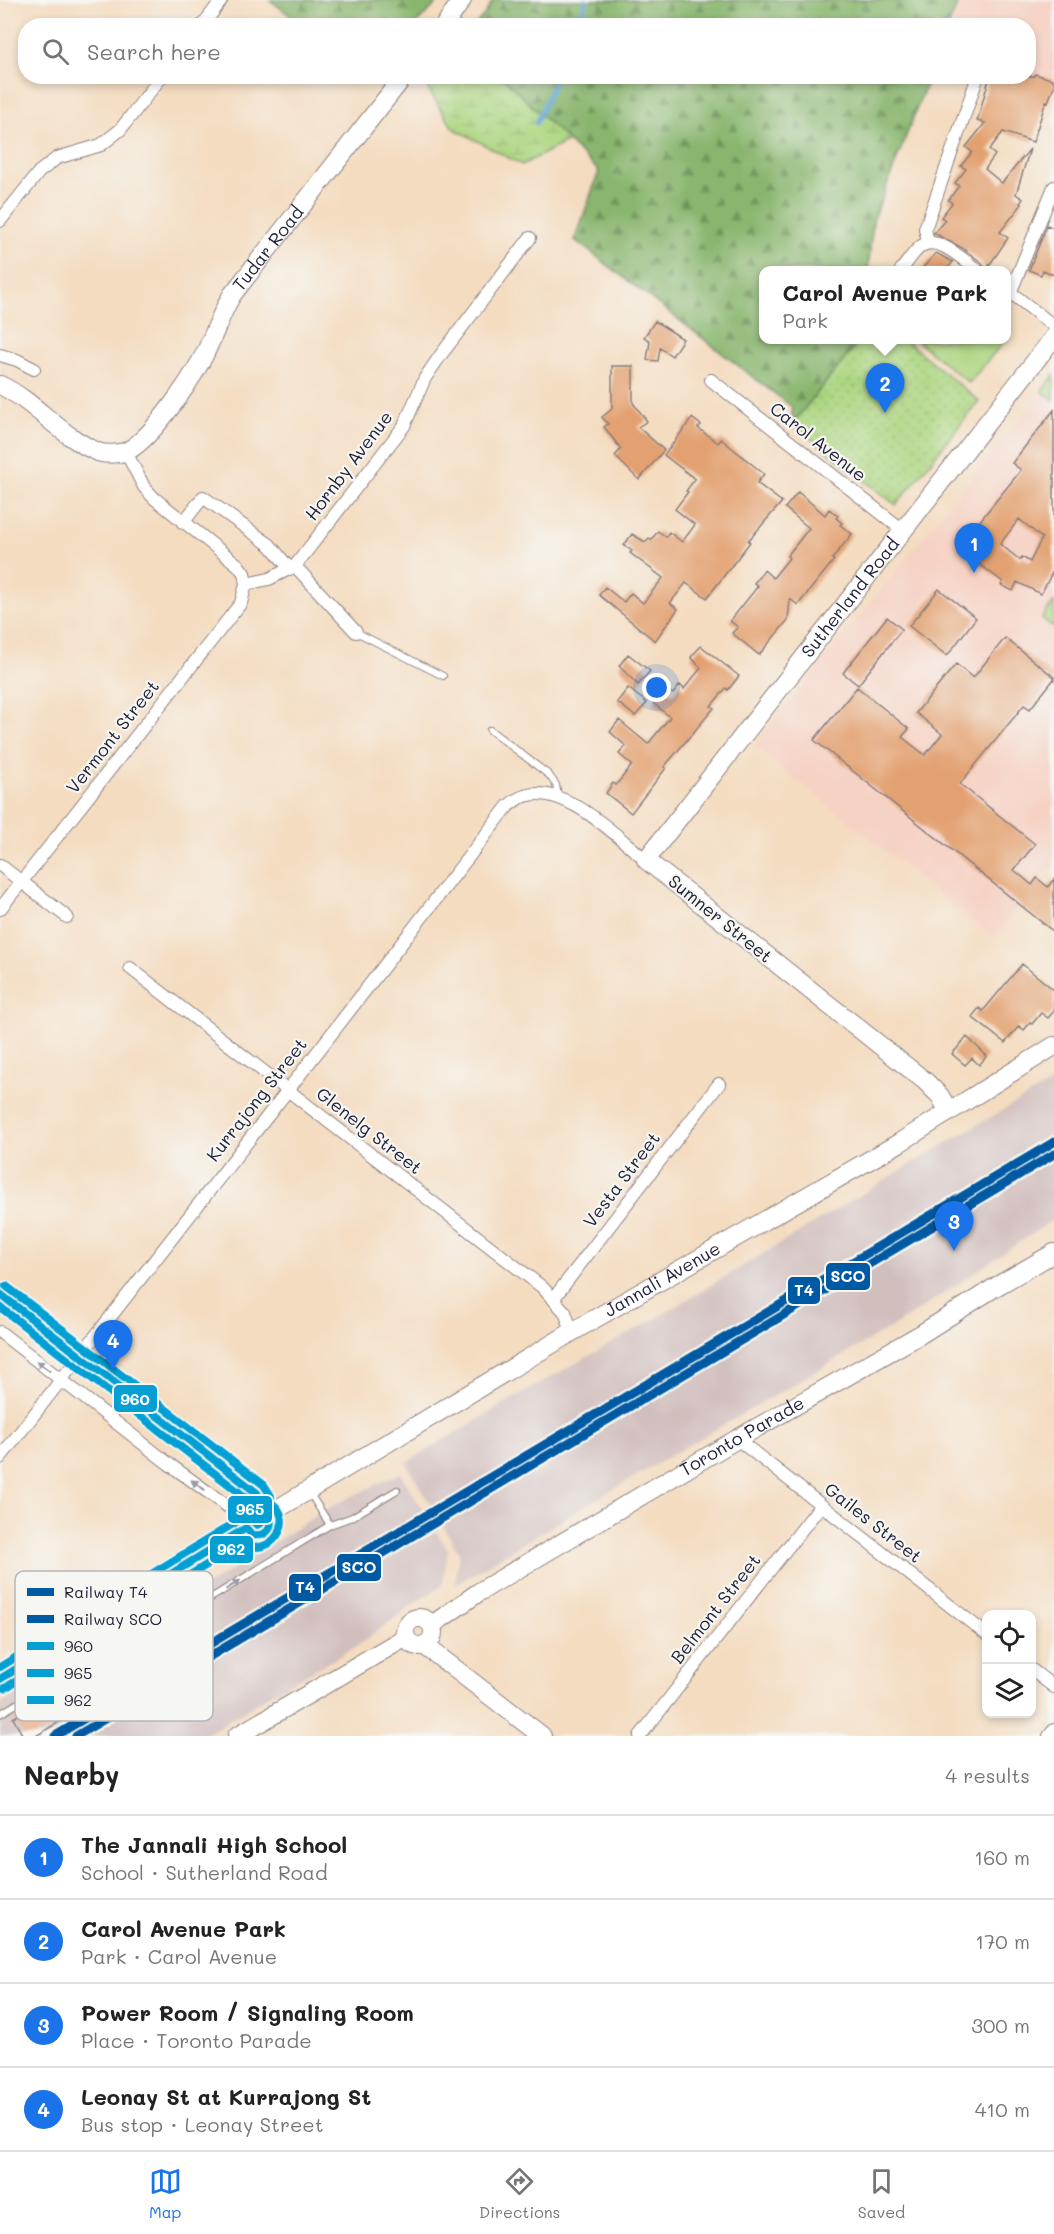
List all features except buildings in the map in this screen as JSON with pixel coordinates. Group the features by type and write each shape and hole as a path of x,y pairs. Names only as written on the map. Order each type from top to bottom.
{"street":[{"path":"450,18 462,0"},
{"path":"208,18 221,1"},
{"path":"0,221 39,172 57,158 101,145 120,130 156,84"},
{"name":"Tudar Road","path":"126,452 149,433 189,382 202,360 221,313 232,295 398,84"},
{"path":"928,242 925,229 975,84"},
{"path":"1011,285 1054,187"},
{"name":"Hornby Avenue","path":"293,567 404,426 425,378 435,363 530,238"},
{"path":"904,266 920,247 928,242 939,244 952,251 972,266"},
{"path":"1011,292 1054,326"},
{"name":"Sutherland Road","path":"646,860 1054,337"},
{"path":"0,356 17,360 34,369"},
{"name":"Carol Avenue","path":"711,380 904,531"},
{"path":"0,385 16,393 81,444 101,454 126,452 144,487 154,498 238,565 244,573 246,584 268,579 293,567"},
{"path":"183,523 203,497 270,545 356,632"},
{"name":"Vermont Street","path":"0,909 241,603 246,584"},
{"name":"Kurrajong Street","path":"0,1458 508,806 524,796 542,794 558,796"},
{"name":"Sumner Street","path":"558,796 573,803 925,1081 940,1096 949,1112"},
{"path":"0,865 67,917"},
{"name":"Glenelg Street","path":"130,968 554,1298 565,1312 572,1332"},
{"name":"Jannali Avenue","path":"265,1512 309,1492 572,1332 949,1112 1054,1046"},
{"name":"Vesta Street","path":"554,1298 719,1084"},
{"name":"Toronto Parade","path":"432,1625 479,1592 737,1439 921,1334 1054,1253"},
{"path":"0,1294 257,1493 265,1512 273,1523 266,1535 256,1537 248,1532 245,1524 0,1332"},
{"name":"Gailes Street","path":"737,1439 982,1630"},
{"name":"Belmont Street","path":"640,1736 821,1505"},
{"path":"172,1571 245,1524 249,1512 265,1512"},
{"path":"424,1645 433,1637 432,1625 429,1621 420,1618 411,1620 406,1628 406,1637 415,1645 424,1645 542,1736"},
{"path":"237,1736 406,1637"},
{"path":"0,1679 15,1670"},
{"path":"1036,1673 1054,1687"},
{"path":"1049,1736 1054,1730"}],"lane":[{"path":"356,632 443,676"},
{"path":"490,730 549,774 556,785 558,796"},
{"path":"213,1597 330,1525 352,1517 396,1491"},
{"path":"309,1492 330,1525"},
{"path":"0,1714 15,1705"}],"shaded area":[{"path":"959,0 1054,0 1054,83 1036,77 1036,18 952,18"},
{"path":"1042,391 1054,400 1054,867 1045,873 994,938 754,746"},
{"path":"1054,1081 1054,1219 909,1317 588,1504 455,1585 459,1553 406,1463 505,1403 655,1319 958,1136"},
{"path":"400,1473 448,1550 442,1586 419,1600 354,1648 269,1695 204,1736 0,1736 0,1705 15,1696 15,1721 213,1721 213,1582 328,1508"}],"green space":[{"path":"270,0 440,0 422,18 294,18"},
{"path":"493,0 959,0 952,18 481,18"},
{"path":"431,84 509,84 568,141 522,165 453,128 428,89"},
{"path":"509,84 926,84 873,221 868,266 759,266 759,344 857,344 792,424 792,407 575,240 599,171"},
{"path":"857,344 910,344 979,401 896,505 792,424"},
{"path":"921,344 1002,344 969,383"},
{"path":"1054,375 1054,400 1042,391"},
{"path":"1054,602 1054,628 1042,618"}],"waterway":[{"path":"580,18 586,0"},
{"path":"536,123 553,84"}],"rail line":[{"name":"T4","path":"213,1642 1054,1142"},
{"name":"SCO","path":"213,1654 1054,1154"},
{"name":"T4","path":"55,1736 80,1721"},
{"name":"SCO","path":"76,1736 101,1721"}],"transit line":[{"name":"962","path":"6,1286 264,1485 271,1496 271,1503 279,1510 282,1519 277,1536 263,1546 253,1546 244,1542 197,1571"},
{"name":"960","path":"0,1294 257,1493 261,1500 260,1509 269,1514 271,1523 265,1533 252,1535 246,1528 176,1571"},
{"name":"965","path":"0,1307 249,1500 251,1514 261,1523 257,1525 249,1518 241,1519 156,1571"},
{"name":"965","path":"0,1667 15,1658"},
{"name":"960","path":"0,1679 15,1670"},
{"name":"962","path":"5,1688 15,1682"}],"place":[{"name":"Carol Avenue Park","path":"885,413"},
{"name":"The Jannali High School","path":"974,573"},
{"name":"Power Room / Signaling Room","path":"954,1251"},
{"name":"Leonay St at Kurrajong St","path":"113,1370"}]}
